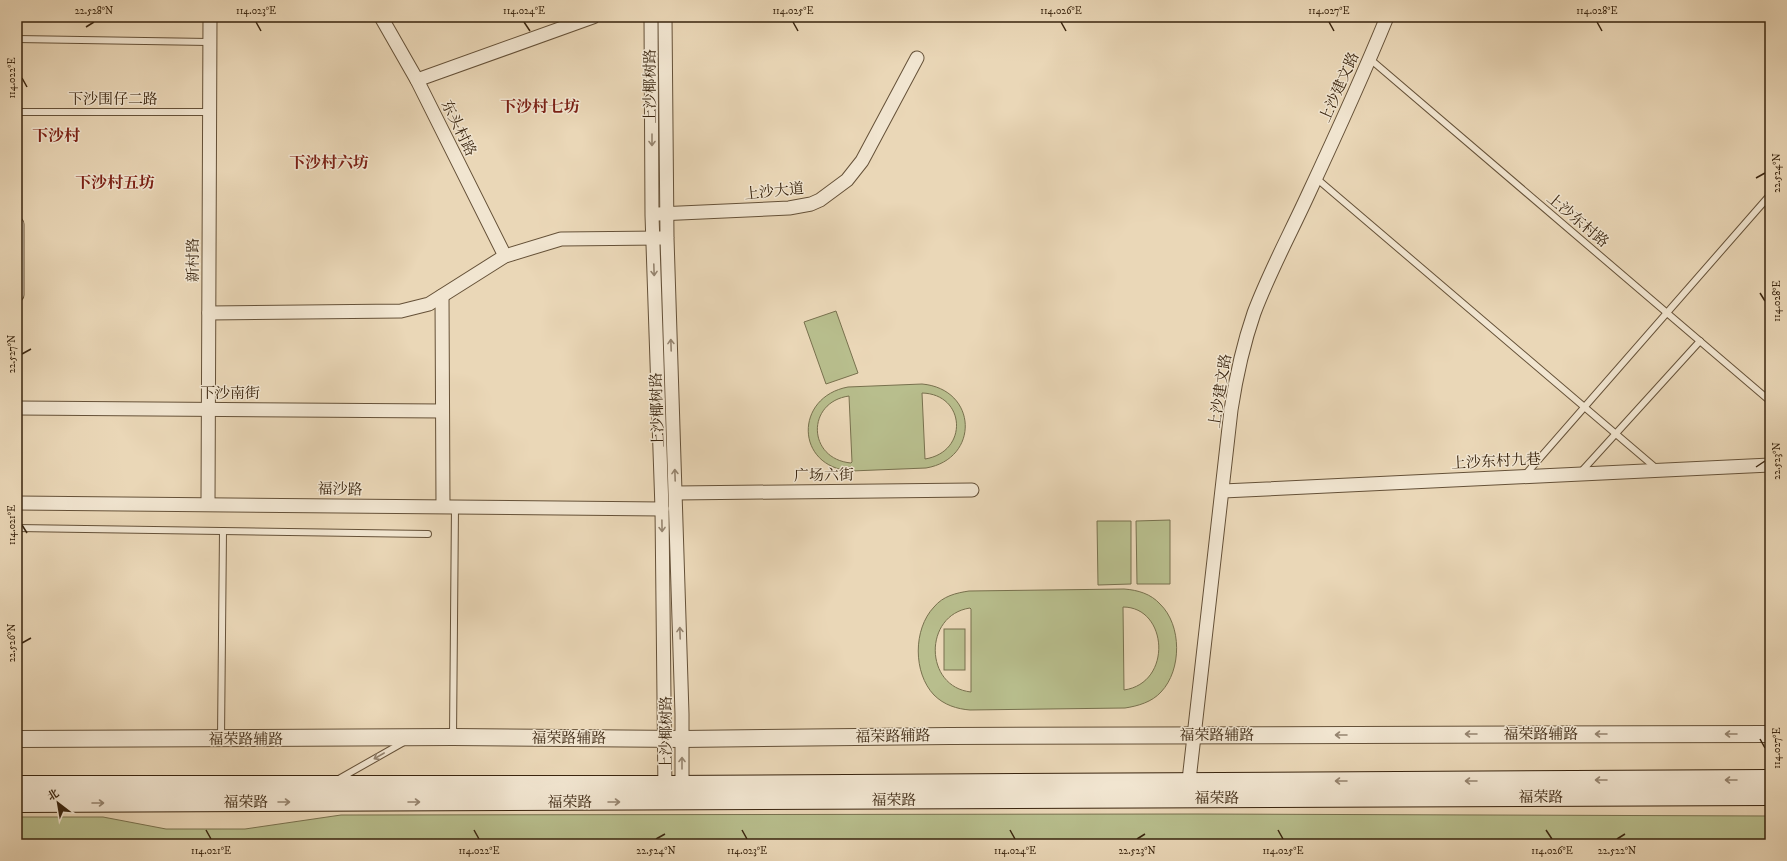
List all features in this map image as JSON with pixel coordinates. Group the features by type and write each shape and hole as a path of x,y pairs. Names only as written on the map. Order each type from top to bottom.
{"main road":[{"name":"福荣路","path":"17,803 674,793 1188,790 1770,780"},
{"name":"福荣路","path":"17,786 323,786 674,793"},
{"name":"福荣路","path":"1188,790 1770,796"}],"street":[{"name":"新村路","path":"208,503 210,17"},
{"name":"东头村路","path":"381,17 417,80 505,256"},
{"path":"417,80 593,17"},
{"name":"上沙椰树路","path":"651,17 652,238 662,509 665,738 674,793"},
{"name":"上沙椰树路","path":"665,17 667,238 676,493 682,739 674,793"},
{"name":"上沙建文路","path":"1188,790 1232,403 1244,344 1265,285 1316,178 1370,59 1387,17"},
{"name":"上沙大道","path":"652,215 789,208 811,204 825,197 847,180 862,161 917,58"},
{"path":"17,224 17,295"},
{"path":"209,312 400,311 429,304 505,256 568,238 667,238"},
{"path":"442,296 442,411 449,506"},
{"name":"下沙南街","path":"17,408 442,411"},
{"name":"上沙东村九巷","path":"1223,491 1770,464"},
{"name":"广场六街","path":"676,493 972,490"},
{"name":"福沙路","path":"17,503 208,503 662,509"},
{"name":"福荣路辅路","path":"17,739 453,737 682,739 1195,735 1767,735"}],"lane":[{"path":"17,39 210,42"},
{"name":"上沙东村路","path":"1370,59 1770,401"},
{"name":"下沙围仔二路","path":"17,112 209,112"},
{"path":"1316,178 1658,469"},
{"path":"1524,476 1770,195"},
{"path":"1580,473 1700,341"},
{"path":"449,506 453,737"},
{"path":"17,528 428,534"},
{"path":"221,739 223,531"},
{"path":"323,786 347,775 413,738"}],"green space":[{"path":"836,311 858,373 826,384 804,322"},
{"path":"922,384 940,389 954,398 962,410 965,424 963,439 956,452 944,462 926,468 851,471 833,467 819,458 811,445 808,431 810,417 818,404 830,393 848,387","holes":["922,393 937,396 947,403 954,412 956,424 955,435 949,446 939,454 925,459","849,396 852,462 851,463 837,459 826,452 820,442 817,430 819,419 825,408 835,400"]},
{"path":"1170,520 1170,584 1137,584 1136,521"},
{"path":"1097,521 1131,521 1131,584 1098,585"},
{"path":"1124,589 1144,593 1160,604 1167,613 1172,624 1176,635 1177,648 1173,672 1168,683 1161,692 1153,698 1144,703 1125,708 970,710 951,706 934,695 927,686 919,663 919,639 927,616 941,600 969,591","holes":["1123,607 1138,610 1149,619 1156,631 1159,646 1157,661 1151,674 1140,684 1124,690","970,608 971,609 971,692 956,687 944,678 938,665 935,651 937,636 944,623 955,613"]},
{"path":"944,629 965,629 965,670 944,670"},
{"path":"1197,814 1770,816 1770,844 17,844 17,817 103,817 166,829 245,829 341,815"}],"district":[{"name":"下沙村七坊","path":"540,106"},
{"name":"下沙村","path":"56,135"},
{"name":"下沙村六坊","path":"329,162"},
{"name":"下沙村五坊","path":"115,182"}]}
